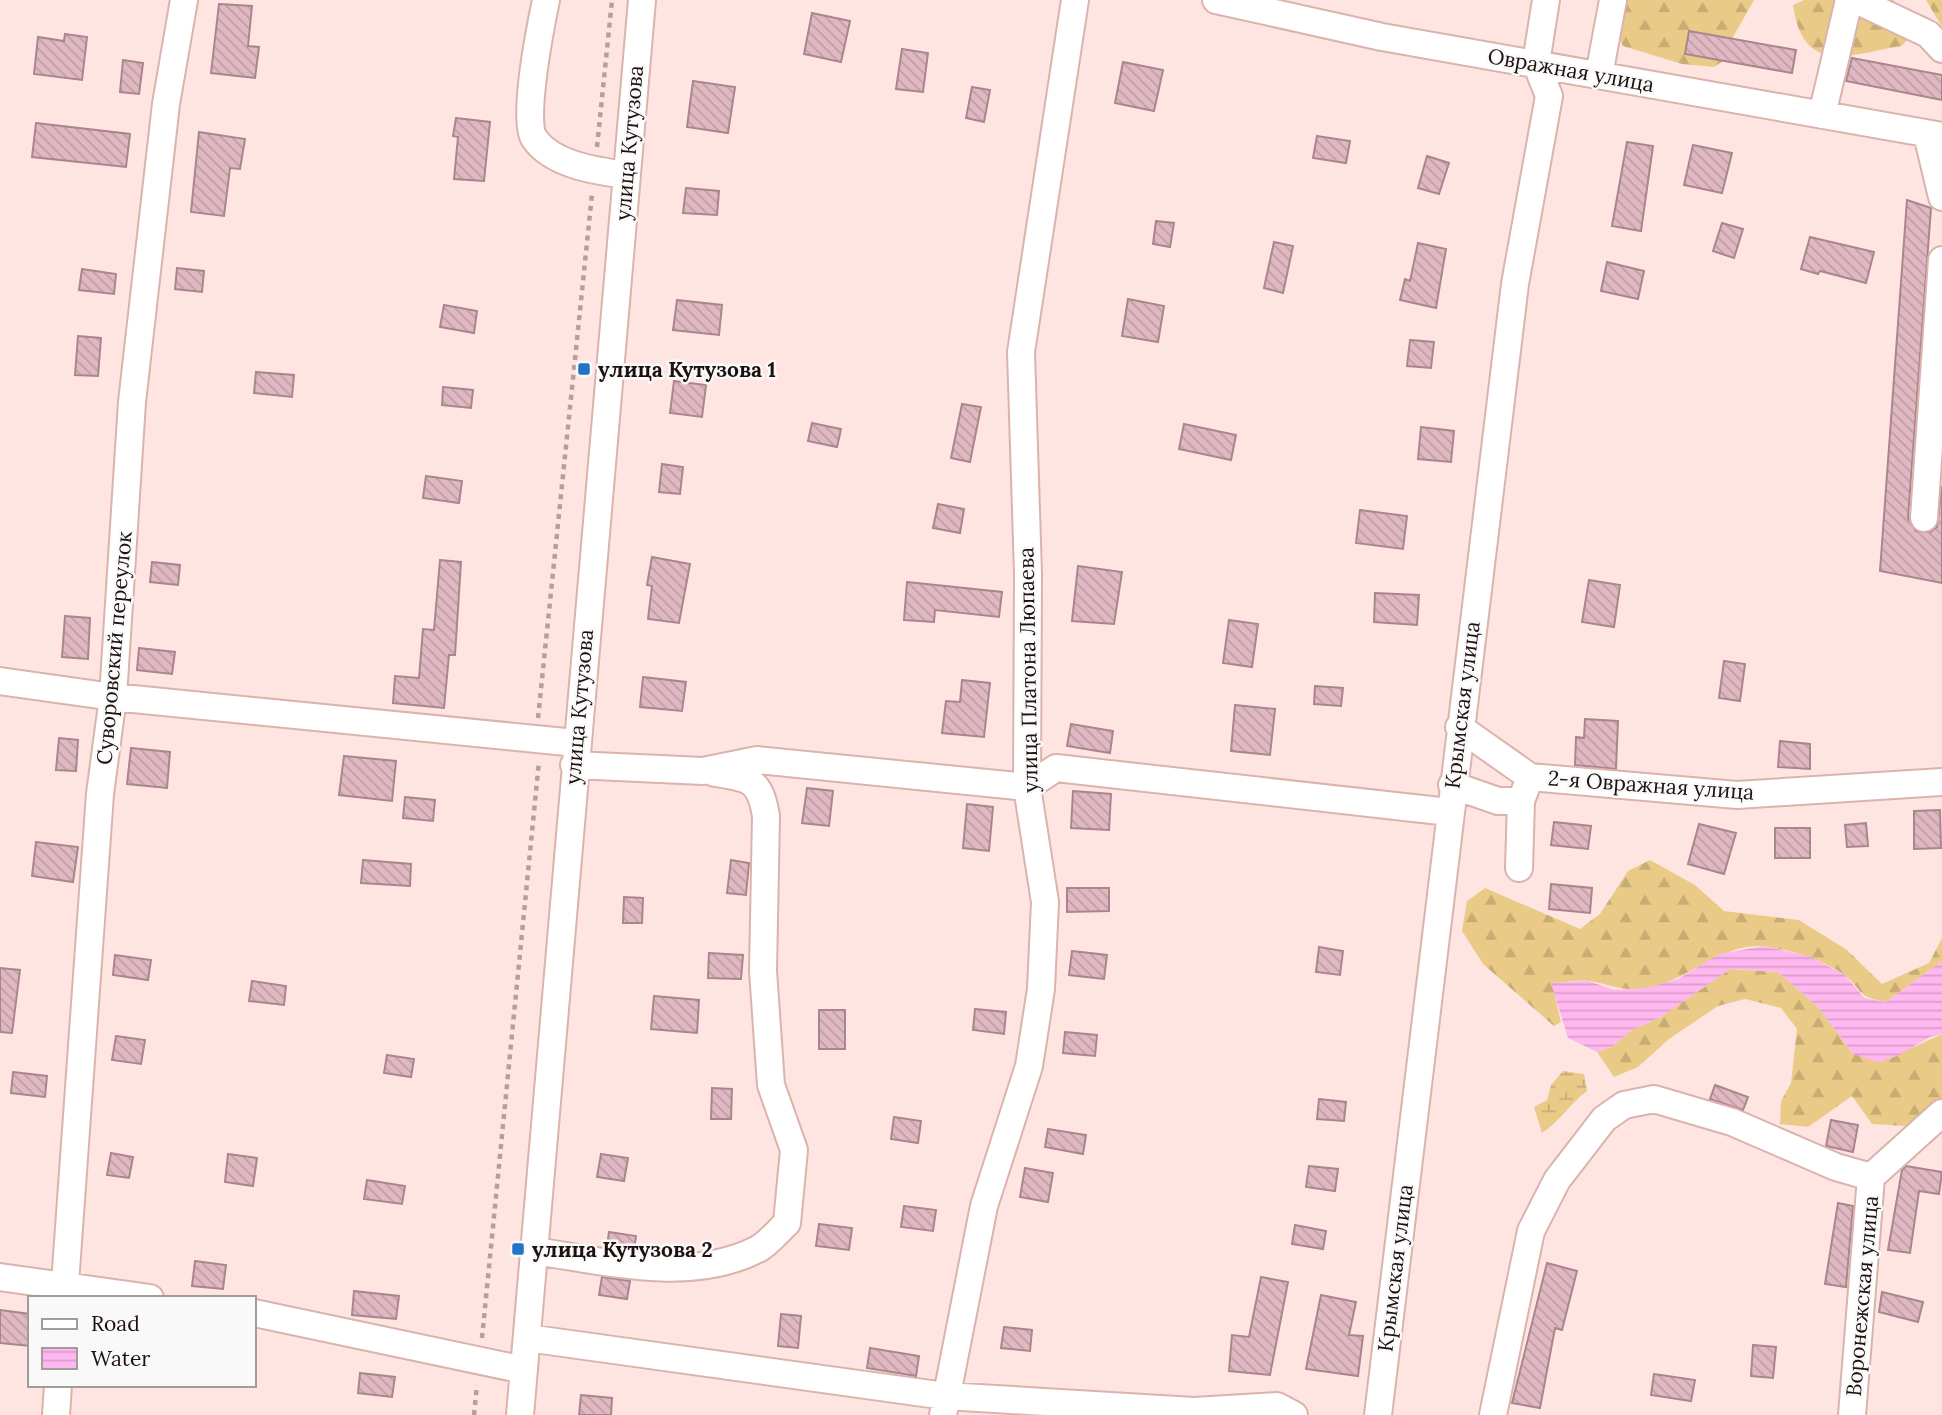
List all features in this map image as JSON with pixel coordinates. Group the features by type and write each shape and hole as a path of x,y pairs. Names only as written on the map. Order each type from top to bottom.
{"street":[{"name":"Суворовский переулок","path":"65,1292 100,794 113,698 132,402 166,104 184,0"},
{"path":"546,0 528,118 534,138 556,157 594,170 626,175"},
{"name":"улица Кутузова","path":"520,1415 642,0"},
{"name":"улица Платона Люпаева","path":"944,1406 984,1206 1029,1066 1041,989 1045,902 1027,787 1028,574 1021,352 1075,0"},
{"name":"Овражная улица","path":"1216,0 1382,37 1935,135"},
{"path":"1536,63 1546,0"},
{"path":"1599,75 1613,0"},
{"path":"1822,115 1849,0"},
{"path":"1856,0 1928,34 1942,49"},
{"name":"Крымская улица","path":"1378,1415 1459,727 1515,284 1549,96 1536,63"},
{"path":"1935,135 1942,197"},
{"path":"1924,517 1942,260"},
{"path":"0,681 113,698 541,740 575,754 747,778 762,793 766,816 764,971 771,1085 794,1150 787,1223 760,1248 709,1265 654,1268 534,1251"},
{"name":"2-я Овражная улица","path":"1459,727 1526,789 1737,795 1942,782"},
{"path":"703,771 757,760 1027,787 1055,768 1449,812"},
{"path":"1452,785 1498,801 1526,789 1519,868"},
{"path":"1493,1415 1531,1231 1557,1180 1604,1119 1624,1105 1654,1099 1732,1122 1836,1167 1871,1177 1942,1113"},
{"name":"Воронежская улица","path":"1852,1415 1871,1177"},
{"path":"0,1277 65,1292 122,1296"},
{"path":"256,1313 524,1370"},
{"path":"527,1338 944,1406 1194,1411 1278,1406 1294,1415"},
{"path":"56,1415 58,1387"}],"path":[{"path":"474,1415 541,740 537,715 612,0"}],"green space":[{"path":"1626,0 1754,0 1732,39 1689,31 1723,61 1714,67 1682,64 1623,46 1616,32"},
{"path":"1804,0 1893,0 1912,14 1910,38 1901,46 1847,56 1818,52 1807,43 1798,28 1793,5"},
{"path":"1926,0 1942,0 1942,27"},
{"path":"1650,860 1695,885 1724,911 1799,920 1847,950 1882,984 1929,963 1942,938 1942,961 1886,1002 1868,997 1843,974 1807,956 1753,946 1722,955 1677,978 1648,988 1624,989 1585,981 1552,983 1561,1022 1554,1026 1483,964 1462,931 1467,901 1485,888 1580,929 1600,914 1628,871"},
{"path":"1730,969 1778,972 1819,1008 1853,1054 1914,1047 1942,1034 1942,1098 1906,1126 1872,1124 1852,1096 1808,1127 1780,1124 1781,1101 1791,1083 1797,1029 1781,1008 1745,999 1718,1006 1669,1039 1638,1067 1614,1077 1597,1052 1613,1046 1633,1029 1661,1017"},
{"path":"1563,1071 1584,1074 1587,1091 1542,1133 1534,1107 1547,1100 1551,1085"}],"water":[{"path":"1764,946 1811,957 1845,975 1864,998 1886,1002 1942,961 1942,1034 1930,1037 1897,1056 1878,1062 1853,1054 1819,1008 1778,972 1730,969 1661,1017 1633,1029 1613,1046 1597,1052 1568,1038 1551,983 1588,981 1615,990 1647,988 1678,979 1719,954"}],"building":[{"path":"219,4 252,6 248,46 259,47 255,78 211,73"},
{"path":"812,13 850,21 841,62 804,54"},
{"path":"1689,31 1796,50 1792,73 1685,54"},
{"path":"65,34 87,37 82,80 34,74 38,37 64,41"},
{"path":"902,49 928,53 923,92 896,89"},
{"path":"1852,58 1942,75 1942,100 1846,81"},
{"path":"123,60 143,63 139,94 120,92"},
{"path":"1123,62 1163,70 1154,111 1115,103"},
{"path":"693,81 735,87 728,133 687,127"},
{"path":"972,87 990,90 984,122 966,118"},
{"path":"456,118 490,122 484,181 454,179 458,137 453,136"},
{"path":"36,123 130,134 126,167 32,157"},
{"path":"199,132 245,139 240,169 230,168 224,216 191,212"},
{"path":"1317,136 1350,141 1346,163 1313,158"},
{"path":"1627,142 1653,146 1641,231 1612,226"},
{"path":"1693,145 1732,153 1722,193 1684,185"},
{"path":"1427,156 1449,163 1439,194 1418,188"},
{"path":"686,188 719,191 717,215 683,213"},
{"path":"1907,200 1931,208 1908,518 1916,531 1930,532 1937,527 1942,486 1942,583 1880,571"},
{"path":"1156,221 1174,223 1170,247 1153,244"},
{"path":"1722,223 1743,229 1734,258 1713,251"},
{"path":"1810,237 1874,252 1866,283 1801,269"},
{"path":"1274,242 1293,246 1283,293 1264,288"},
{"path":"1418,243 1446,249 1436,308 1400,300 1405,279 1410,281"},
{"path":"1607,262 1644,271 1638,299 1601,291"},
{"path":"177,268 204,271 202,292 175,289"},
{"path":"82,269 116,274 114,294 79,290"},
{"path":"1128,299 1164,306 1158,342 1122,336"},
{"path":"677,300 722,305 719,335 673,330"},
{"path":"444,305 477,311 474,333 440,327"},
{"path":"78,336 101,338 98,376 75,375"},
{"path":"1410,340 1434,342 1431,368 1407,366"},
{"path":"256,372 294,375 292,397 254,393"},
{"path":"674,381 706,385 702,417 670,413"},
{"path":"443,387 473,390 471,408 442,405"},
{"path":"962,404 981,407 970,462 951,458"},
{"path":"812,423 841,429 837,447 808,441"},
{"path":"1184,424 1236,435 1231,460 1179,449"},
{"path":"1421,427 1454,431 1451,462 1418,459"},
{"path":"662,464 683,467 680,494 659,492"},
{"path":"426,476 462,481 459,503 423,498"},
{"path":"938,504 964,509 960,533 933,528"},
{"path":"1360,510 1407,516 1403,549 1356,543"},
{"path":"652,557 690,564 679,623 648,619 652,586 647,585"},
{"path":"440,560 461,562 455,655 449,655 444,708 393,703 395,676 419,678 423,629 434,630"},
{"path":"152,562 180,565 178,585 150,582"},
{"path":"1078,566 1122,572 1114,624 1072,621"},
{"path":"1589,580 1620,585 1614,627 1582,622"},
{"path":"907,582 1002,592 999,617 935,610 934,622 904,620"},
{"path":"1375,593 1419,595 1417,625 1374,622"},
{"path":"65,616 90,618 88,659 62,657"},
{"path":"1229,620 1258,624 1252,667 1223,663"},
{"path":"139,648 175,652 172,674 137,670"},
{"path":"1724,661 1745,664 1740,701 1719,698"},
{"path":"643,677 686,682 682,711 640,707"},
{"path":"962,680 990,683 984,737 942,733 946,701 960,702"},
{"path":"1315,686 1343,688 1341,706 1314,704"},
{"path":"1235,705 1275,709 1270,755 1231,751"},
{"path":"1585,719 1618,721 1616,769 1575,765 1576,737 1584,738"},
{"path":"1071,724 1113,731 1110,753 1067,746"},
{"path":"59,738 78,740 76,771 56,770"},
{"path":"1780,741 1810,744 1810,769 1778,767"},
{"path":"131,748 170,752 167,788 127,784"},
{"path":"344,756 396,761 392,801 339,795"},
{"path":"807,788 833,791 829,826 802,823"},
{"path":"1073,791 1111,794 1109,830 1071,828"},
{"path":"405,797 435,800 433,821 403,818"},
{"path":"967,804 993,807 989,851 963,848"},
{"path":"1940,810 1941,848 1914,849 1914,811"},
{"path":"1554,822 1591,826 1588,849 1551,845"},
{"path":"1866,823 1868,846 1847,847 1845,825"},
{"path":"1699,824 1736,833 1724,874 1688,864"},
{"path":"1775,828 1810,828 1810,858 1775,858"},
{"path":"36,842 78,847 73,882 32,876"},
{"path":"363,860 411,864 410,886 361,883"},
{"path":"731,860 749,863 746,895 727,893"},
{"path":"1551,884 1592,888 1590,913 1549,909"},
{"path":"1067,888 1109,888 1109,911 1067,912"},
{"path":"624,897 643,898 642,923 623,923"},
{"path":"1319,947 1343,951 1340,975 1316,972"},
{"path":"1072,951 1107,955 1104,979 1069,975"},
{"path":"709,953 743,955 741,979 708,978"},
{"path":"115,955 151,960 148,980 113,975"},
{"path":"0,968 20,970 12,1033 0,1032"},
{"path":"252,981 286,986 284,1005 249,1001"},
{"path":"654,996 699,1000 697,1033 651,1029"},
{"path":"975,1009 1006,1012 1004,1034 973,1030"},
{"path":"819,1010 845,1010 845,1049 819,1049"},
{"path":"1065,1032 1097,1035 1095,1056 1063,1053"},
{"path":"116,1036 145,1040 141,1064 112,1060"},
{"path":"387,1055 414,1059 411,1077 384,1073"},
{"path":"13,1072 47,1076 45,1097 11,1093"},
{"path":"1715,1085 1748,1097 1743,1110 1710,1099"},
{"path":"712,1088 732,1089 731,1119 711,1119"},
{"path":"1319,1099 1346,1102 1344,1121 1317,1119"},
{"path":"894,1117 921,1121 918,1143 891,1139"},
{"path":"1831,1120 1858,1125 1853,1152 1826,1146"},
{"path":"1048,1129 1086,1135 1083,1154 1045,1147"},
{"path":"111,1153 133,1157 129,1178 107,1175"},
{"path":"228,1154 257,1158 253,1186 225,1182"},
{"path":"601,1154 628,1158 624,1181 597,1177"},
{"path":"1309,1166 1338,1169 1335,1191 1306,1187"},
{"path":"1906,1166 1942,1172 1939,1194 1919,1191 1910,1253 1888,1250 1902,1170"},
{"path":"1025,1168 1053,1173 1048,1202 1020,1197"},
{"path":"367,1180 405,1186 402,1204 364,1199"},
{"path":"1838,1203 1853,1206 1846,1287 1825,1284"},
{"path":"904,1206 936,1210 933,1231 901,1227"},
{"path":"819,1224 852,1228 849,1250 816,1246"},
{"path":"1295,1225 1326,1231 1323,1249 1292,1244"},
{"path":"609,1232 636,1236 634,1250 607,1246"},
{"path":"195,1261 226,1265 223,1289 192,1286"},
{"path":"1547,1263 1577,1271 1562,1330 1555,1328 1540,1408 1512,1403"},
{"path":"602,1277 630,1281 627,1299 599,1295"},
{"path":"1261,1277 1288,1282 1270,1375 1229,1371 1232,1335 1249,1337"},
{"path":"354,1291 399,1296 396,1319 352,1315"},
{"path":"1882,1292 1923,1302 1918,1322 1879,1312"},
{"path":"1321,1295 1356,1302 1349,1335 1363,1336 1358,1376 1306,1369"},
{"path":"0,1310 28,1314 28,1346 0,1343"},
{"path":"781,1314 801,1316 798,1348 778,1346"},
{"path":"1004,1327 1032,1330 1030,1351 1001,1348"},
{"path":"1753,1345 1776,1347 1773,1378 1751,1376"},
{"path":"870,1348 919,1356 916,1376 867,1368"},
{"path":"360,1373 395,1377 392,1397 358,1393"},
{"path":"1654,1374 1695,1380 1691,1401 1651,1395"},
{"path":"581,1395 612,1398 611,1415 579,1415"}],"place":[{"name":"улица Кутузова 1","path":"584,369"},
{"name":"улица Кутузова 2","path":"518,1249"}]}
